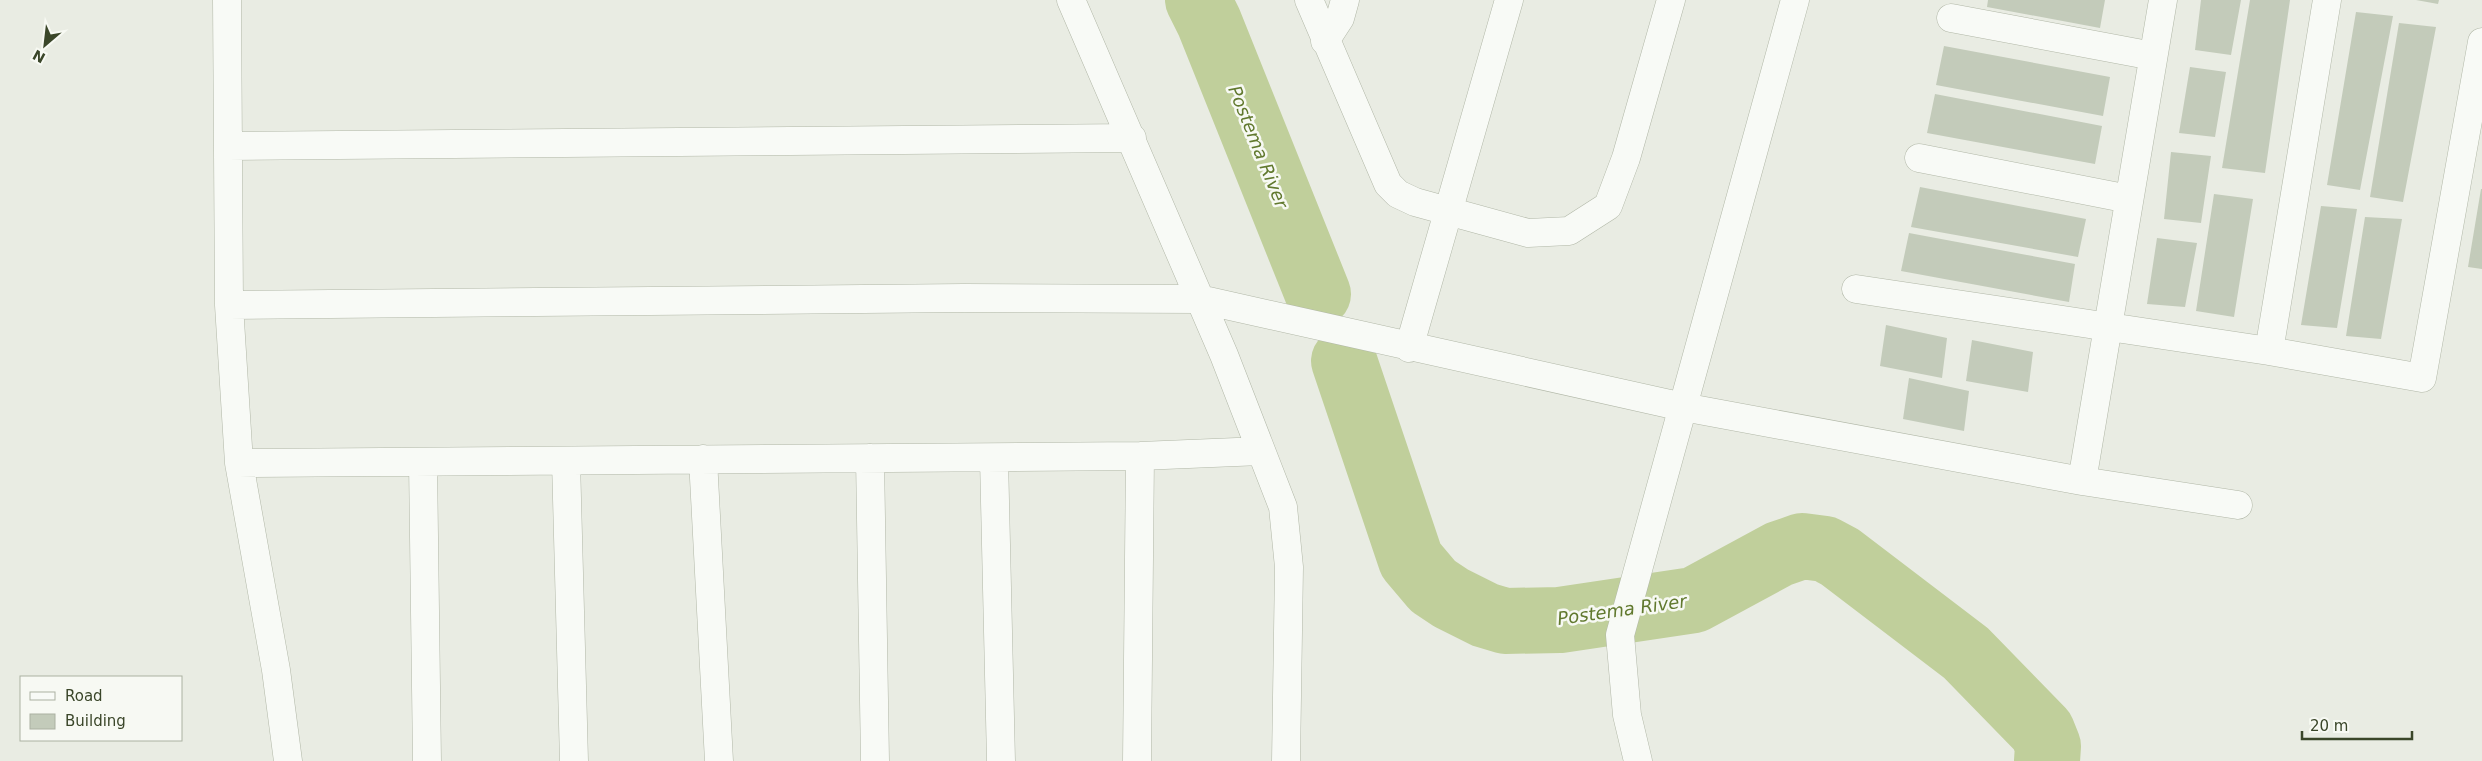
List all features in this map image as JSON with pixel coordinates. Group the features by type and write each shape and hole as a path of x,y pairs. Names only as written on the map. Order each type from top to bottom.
{"street":[{"path":"227,0 229,304 239,463 276,670 288,761"},
{"path":"1071,0 1132,138 1283,507 1289,567 1286,761"},
{"path":"1309,0 1388,184 1398,194 1415,202 1528,233 1568,230 1608,206 1626,158 1671,0"},
{"path":"1325,41 1340,18 1345,0"},
{"path":"1409,348 1510,0"},
{"path":"1638,761 1628,715 1620,635 1795,0"},
{"path":"2082,482 2163,0"},
{"path":"2269,351 2327,0"},
{"path":"1951,18 2153,56"},
{"path":"1856,289 2269,351 2422,378 2482,42"},
{"path":"228,146 1132,138"},
{"path":"1919,158 2129,200"},
{"path":"229,304 964,298 1199,299 1409,348 1683,407 2082,482 2238,505"},
{"path":"239,463 994,458 1140,456 1261,451"},
{"path":"1137,761 1140,456"},
{"path":"870,458 875,761"},
{"path":"994,458 1002,761"},
{"path":"703,460 719,761"},
{"path":"566,461 574,761"},
{"path":"423,462 427,761"}],"building":[{"path":"1988,0 2105,0 2100,28 1987,7"},
{"path":"2201,0 2241,0 2231,55 2195,50"},
{"path":"2250,0 2290,0 2265,173 2222,168"},
{"path":"2416,0 2439,0 2438,4"},
{"path":"2356,12 2393,16 2360,190 2327,185"},
{"path":"2399,23 2436,27 2403,202 2370,197"},
{"path":"1944,46 2110,77 2103,116 1936,85"},
{"path":"2190,67 2226,72 2215,137 2179,133"},
{"path":"1935,94 2102,126 2095,164 1927,133"},
{"path":"2171,152 2211,156 2201,223 2164,219"},
{"path":"1920,187 2086,219 2078,257 1911,227"},
{"path":"2482,189 2482,269 2468,267"},
{"path":"2214,194 2253,199 2234,317 2196,311"},
{"path":"2321,206 2357,209 2337,328 2301,325"},
{"path":"2365,217 2402,219 2381,339 2346,336"},
{"path":"1909,233 2075,264 2069,302 1901,271"},
{"path":"2157,238 2197,243 2185,307 2147,304"},
{"path":"1886,325 1947,338 1942,378 1880,366"},
{"path":"1972,340 2033,352 2028,392 1966,381"},
{"path":"1909,378 1969,391 1964,431 1903,419"}],"waterway":[{"name":"Postema River","path":"1198,0 1209,22 1318,294"},
{"name":"Postema River","path":"1344,361 1411,560 1433,586 1451,598 1485,615 1505,621 1560,620 1694,600 1779,554 1802,546 1825,549 1840,557 1966,653 2042,731 2048,746 2047,761"}]}
